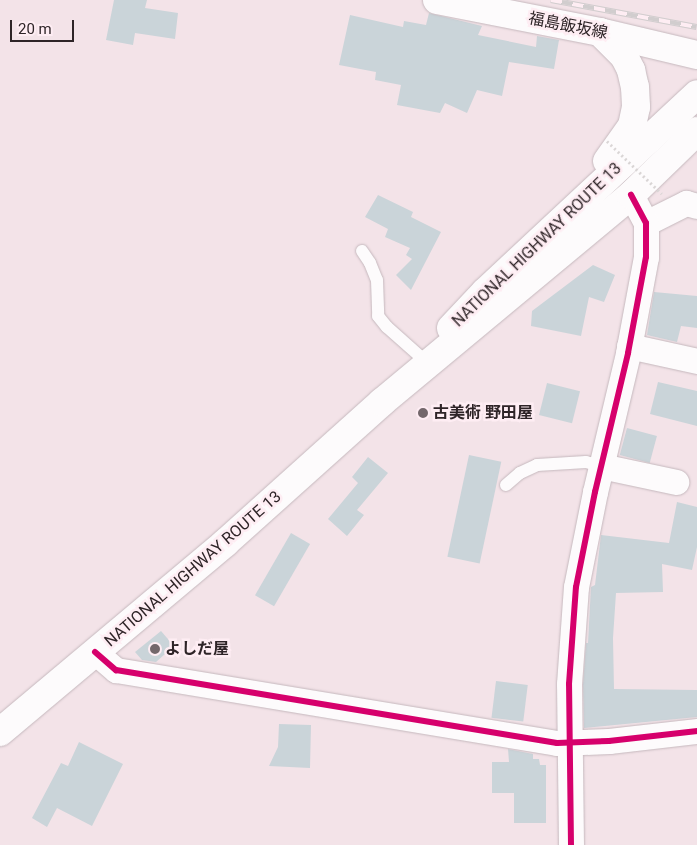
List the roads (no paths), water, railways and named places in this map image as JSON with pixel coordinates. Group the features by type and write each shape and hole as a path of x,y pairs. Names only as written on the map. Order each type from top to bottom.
{"main road":[{"name":"福島飯坂線","path":"438,0 600,32 697,55"},
{"path":"485,292 604,165 620,146 632,126 636,106 635,87 631,70 624,56 600,32"},
{"name":"NATIONAL HIGHWAY ROUTE 13","path":"382,402 485,292 697,94"},
{"name":"NATIONAL HIGHWAY ROUTE 13","path":"0,732 225,543 382,402 631,195 697,131"}],"street":[{"path":"571,845 569,684 576,587 601,466 629,346 646,258 646,223 631,195"},
{"path":"646,223 686,203 697,206"},
{"path":"629,346 697,361"},
{"path":"601,466 676,482"},
{"path":"95,652 116,670 569,744 697,731"}],"lane":[{"path":"362,251 370,263 377,280 378,316 387,327 423,359"},
{"path":"506,485 520,473 538,465 586,462 601,466"}],"railway":[{"path":"551,0 697,27"}],"place":[{"name":"古美術 野田屋","path":"423,413"},
{"name":"よしだ屋","path":"155,649"}]}
